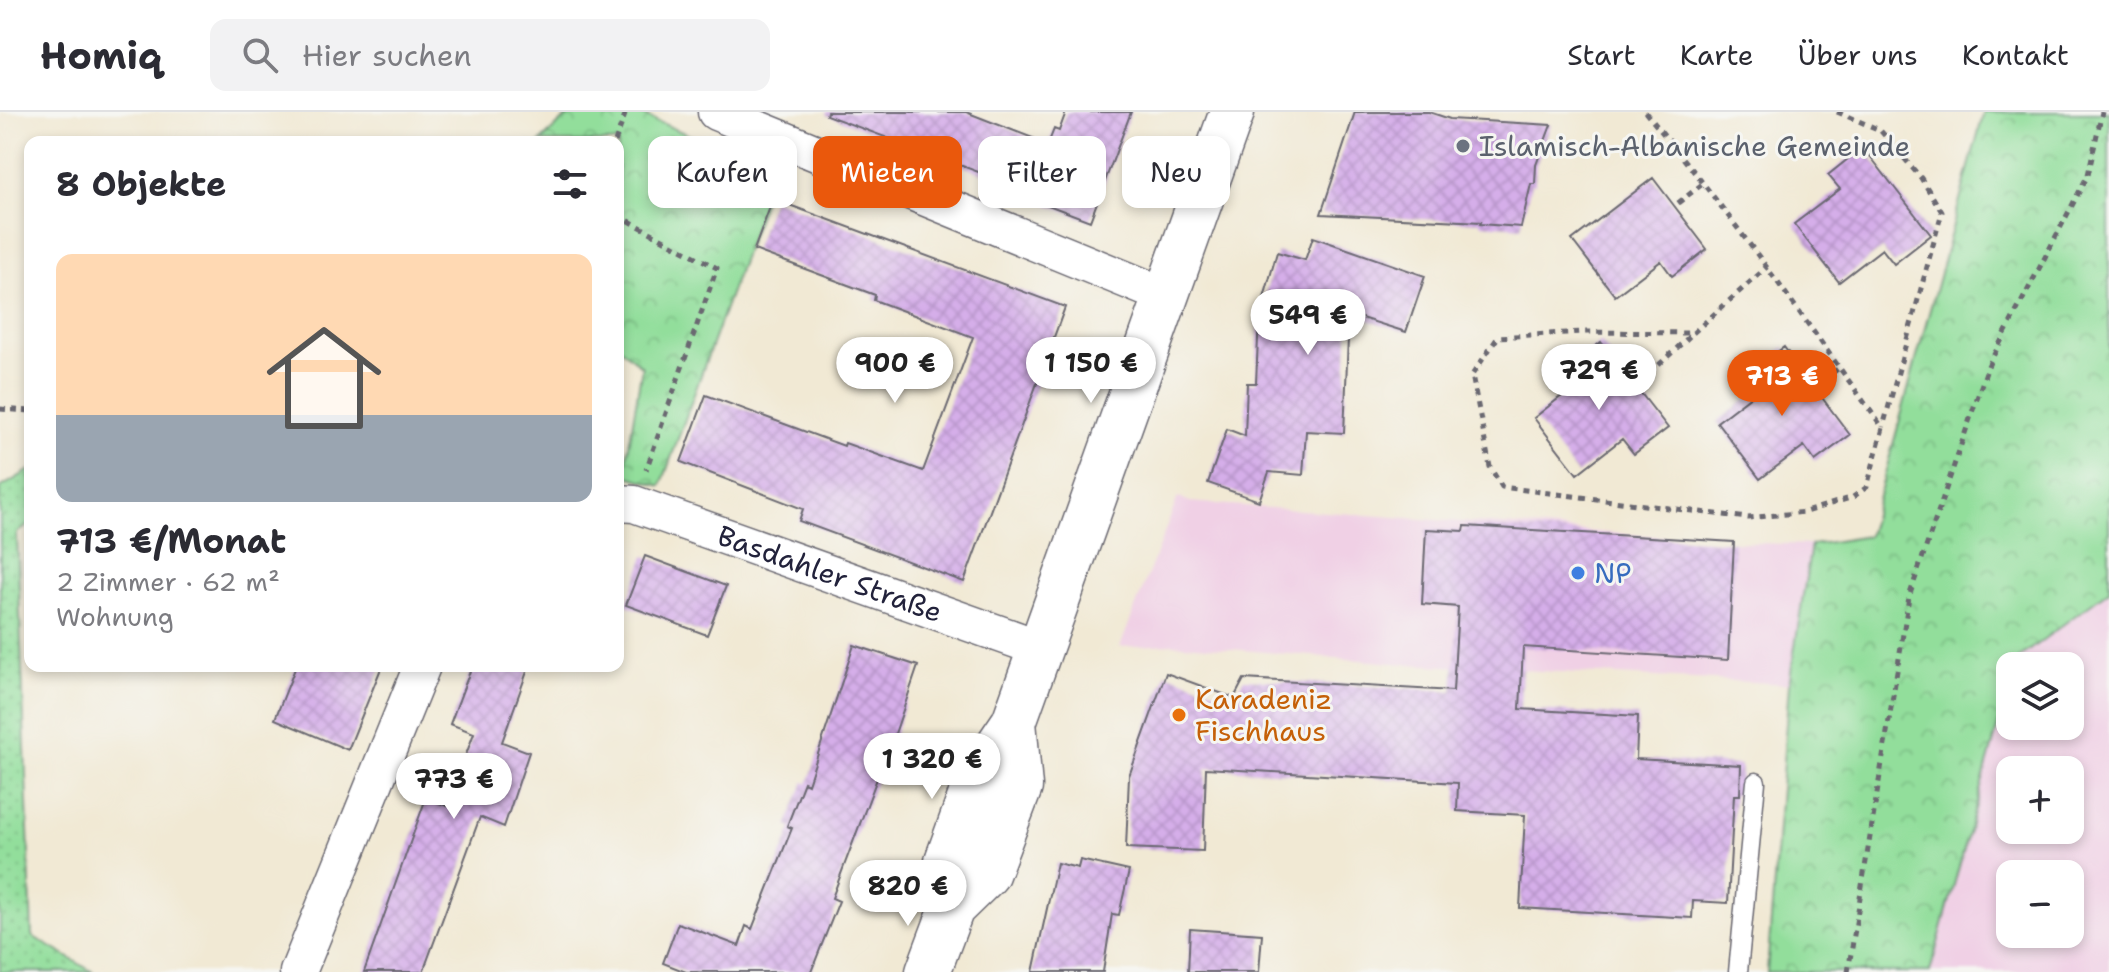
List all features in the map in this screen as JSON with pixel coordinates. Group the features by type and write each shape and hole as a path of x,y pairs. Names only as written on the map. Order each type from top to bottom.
{"main road":[{"path":"928,972 952,908 987,874 1020,787 1014,722 1232,112"}],"street":[{"path":"724,114 1166,296"},
{"name":"Basdahler Straße","path":"626,503 1042,649"},
{"path":"298,972 420,672"}],"lane":[{"path":"1738,972 1756,782"}],"path":[{"path":"617,136 626,112"},
{"path":"1645,112 1705,182 1883,428"},
{"path":"1693,333 1582,332 1498,337 1472,375 1490,467 1502,487 1748,518 1805,512 1853,497 1867,487 1942,212 1921,178 1880,130 1837,112"},
{"path":"1848,972 1909,597 1988,366 2088,175 2102,112"},
{"path":"1678,203 1705,182"},
{"path":"624,218 717,268 626,503"},
{"path":"1650,373 1767,267"},
{"path":"1823,380 1839,368"},
{"path":"0,409 24,411"}],"shaded area":[{"path":"1178,497 1190,502 1811,545 1789,684 1406,664 1173,644 1120,647"},
{"path":"2109,590 2109,972 1930,972 1996,733 1996,740 2084,740 2084,652 2027,652"}],"green space":[{"path":"572,112 636,112 691,136 648,136 648,208 761,208 661,486 624,475 642,367 624,351 624,136 546,136"},
{"path":"1984,112 2109,112 2109,590 2027,652 1996,652 1996,733 1930,972 1767,972 1789,684 1811,545 1868,536"},
{"path":"24,474 24,528 17,533 32,936 93,972 0,972 0,488"}],"building":[{"path":"827,112 966,112 1028,136 978,136 978,172 962,166 962,136 882,136 826,115"},
{"path":"1066,112 1131,112 1106,178 1106,136 1051,136 1054,129 1059,131"},
{"path":"1355,112 1429,112 1450,119 1551,125 1536,165 1535,184 1531,184 1521,227 1321,214"},
{"path":"1863,147 1931,235 1894,264 1882,249 1839,282 1794,224 1840,189 1828,175"},
{"path":"1653,178 1707,249 1672,276 1661,261 1615,296 1572,240"},
{"path":"770,208 797,208 1065,307 964,582 799,521 803,509 681,462 706,395 844,446 845,443 923,471 973,337 874,300 875,295 754,250"},
{"path":"1056,208 1095,208 1090,221"},
{"path":"1313,237 1425,276 1406,332 1349,314 1344,433 1306,431 1303,475 1269,472 1259,501 1208,483 1227,429 1245,436 1247,383 1256,383 1259,316 1277,252 1305,260"},
{"path":"1601,342 1668,428 1634,454 1622,439 1577,474 1534,418 1578,383 1567,369"},
{"path":"1784,347 1850,435 1815,461 1804,446 1760,479 1717,422 1760,389 1749,374"},
{"path":"1465,526 1734,542 1728,660 1523,647 1520,709 1638,716 1636,759 1741,765 1740,795 1734,795 1728,903 1693,901 1692,918 1520,908 1525,815 1457,811 1458,783 1206,768 1203,851 1126,848 1129,776 1166,673 1234,698 1244,679 1453,691 1458,607 1422,604 1426,529 1464,531"},
{"path":"645,556 726,586 707,635 626,605"},
{"path":"854,645 918,666 883,769 832,898 839,901 811,972 686,972 663,963 678,923 739,946 746,926 752,929 792,828 787,826 804,782 808,784"},
{"path":"294,672 380,672 348,750 275,719"},
{"path":"470,672 527,672 502,742 529,752 504,827 480,817 423,972 364,972 426,798 447,806 474,733 450,724"},
{"path":"1080,860 1129,871 1119,915 1112,914 1103,972 1033,972 1057,863 1078,868"},
{"path":"1190,929 1262,934 1259,972 1188,972"}],"place":[{"name":"Islamisch-Albanische Gemeinde","path":"1463,146"},
{"name":"NP","path":"1578,573"},
{"name":"Karadeniz Fischhaus","path":"1179,715"}]}
